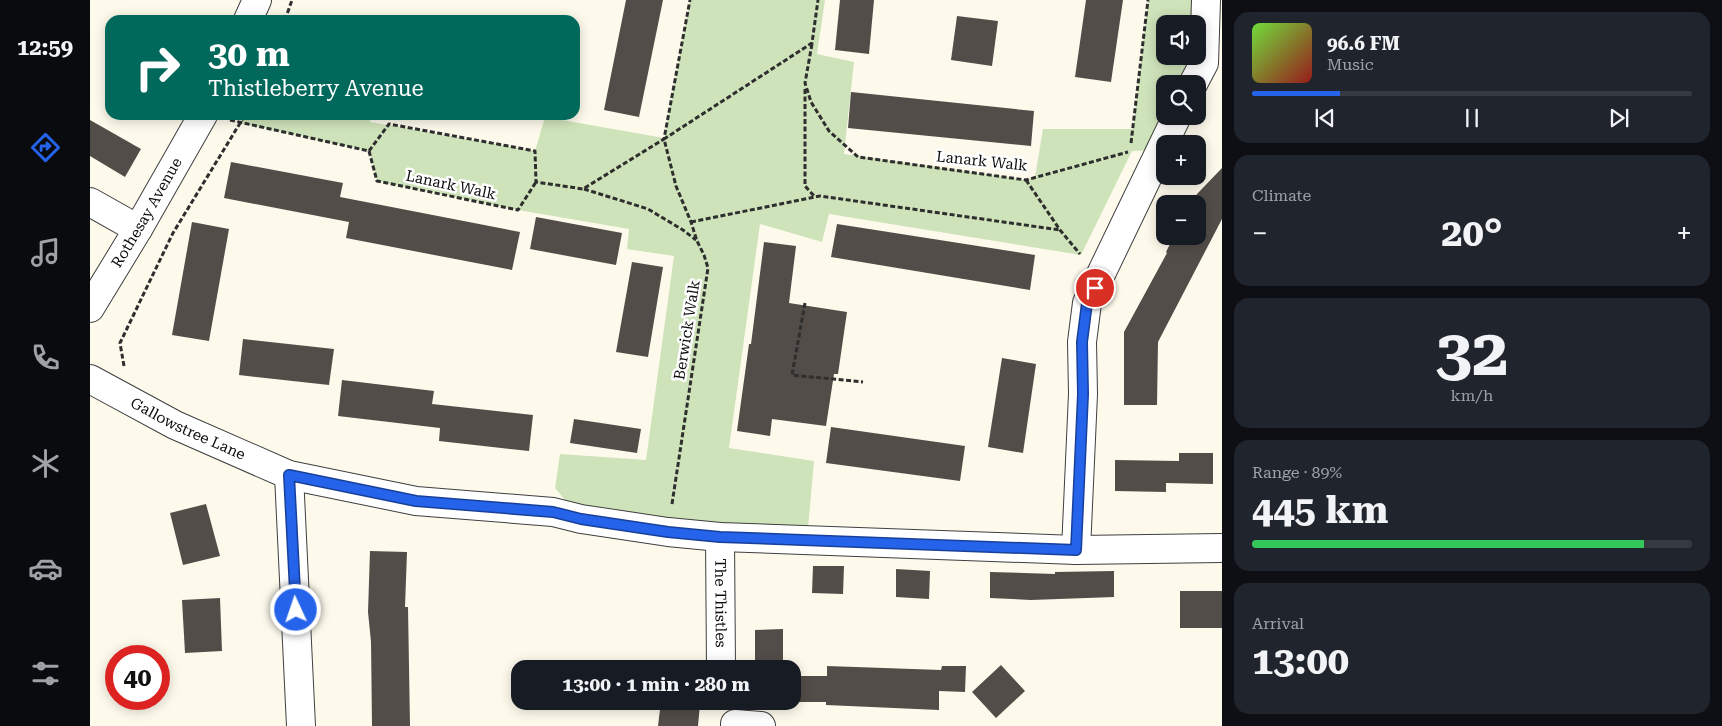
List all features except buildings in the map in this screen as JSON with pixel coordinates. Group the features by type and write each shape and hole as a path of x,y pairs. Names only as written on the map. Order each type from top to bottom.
{"street":[{"path":"250,15 257,0"},
{"path":"1206,0 1206,73"},
{"name":"Rothesay Avenue","path":"90,308 138,229 211,120"},
{"path":"1076,550 1083,394 1082,342 1087,303 1173,125"},
{"path":"90,202 138,229"},
{"name":"Gallowstree Lane","path":"90,379 175,425 289,475 416,501 553,512 581,519 668,532 720,537 1076,550 1222,548"},
{"path":"289,475 301,726"},
{"name":"The Thistles","path":"720,537 720,660"}],"path":[{"path":"287,15 292,0"},
{"name":"Berwick Walk","path":"668,532 708,268 676,186 664,139 690,0"},
{"path":"815,198 805,186 805,83 818,0"},
{"name":"Lanark Walk","path":"805,83 811,102 828,131 858,157 1026,180 1132,151 1131,143 1148,0"},
{"path":"584,189 812,43"},
{"path":"227,120 369,151 388,124 535,151 536,182 584,189 648,209 683,230 697,241"},
{"path":"130,401 120,343 173,233 242,120"},
{"name":"Lanark Walk","path":"369,151 377,181 518,210 536,182"},
{"path":"1026,180 1060,230 1081,255 1103,273"},
{"path":"691,222 820,196 1060,230"},
{"path":"804,303 792,375 863,382"}],"green space":[{"path":"690,0 825,0 817,54 854,62 844,154 1026,180 1035,177 1043,129 1133,129 1148,0 1206,0 1204,15 1156,15 1156,65 1196,65 1194,75 1156,75 1156,125 1164,125 1162,135 1156,135 1156,150 1132,151 1081,255 829,214 822,242 760,224 729,448 814,461 807,540 581,519 555,488 560,454 646,460 674,256 627,249 629,229 518,210 377,181 369,151 241,123 242,120 370,120 370,122 535,151 544,120 562,120 664,138"}],"route":[{"path":"296,610 289,475 416,501 553,512 581,519 668,532 720,537 1076,550 1083,394 1082,342 1087,303 1095,288"}]}
